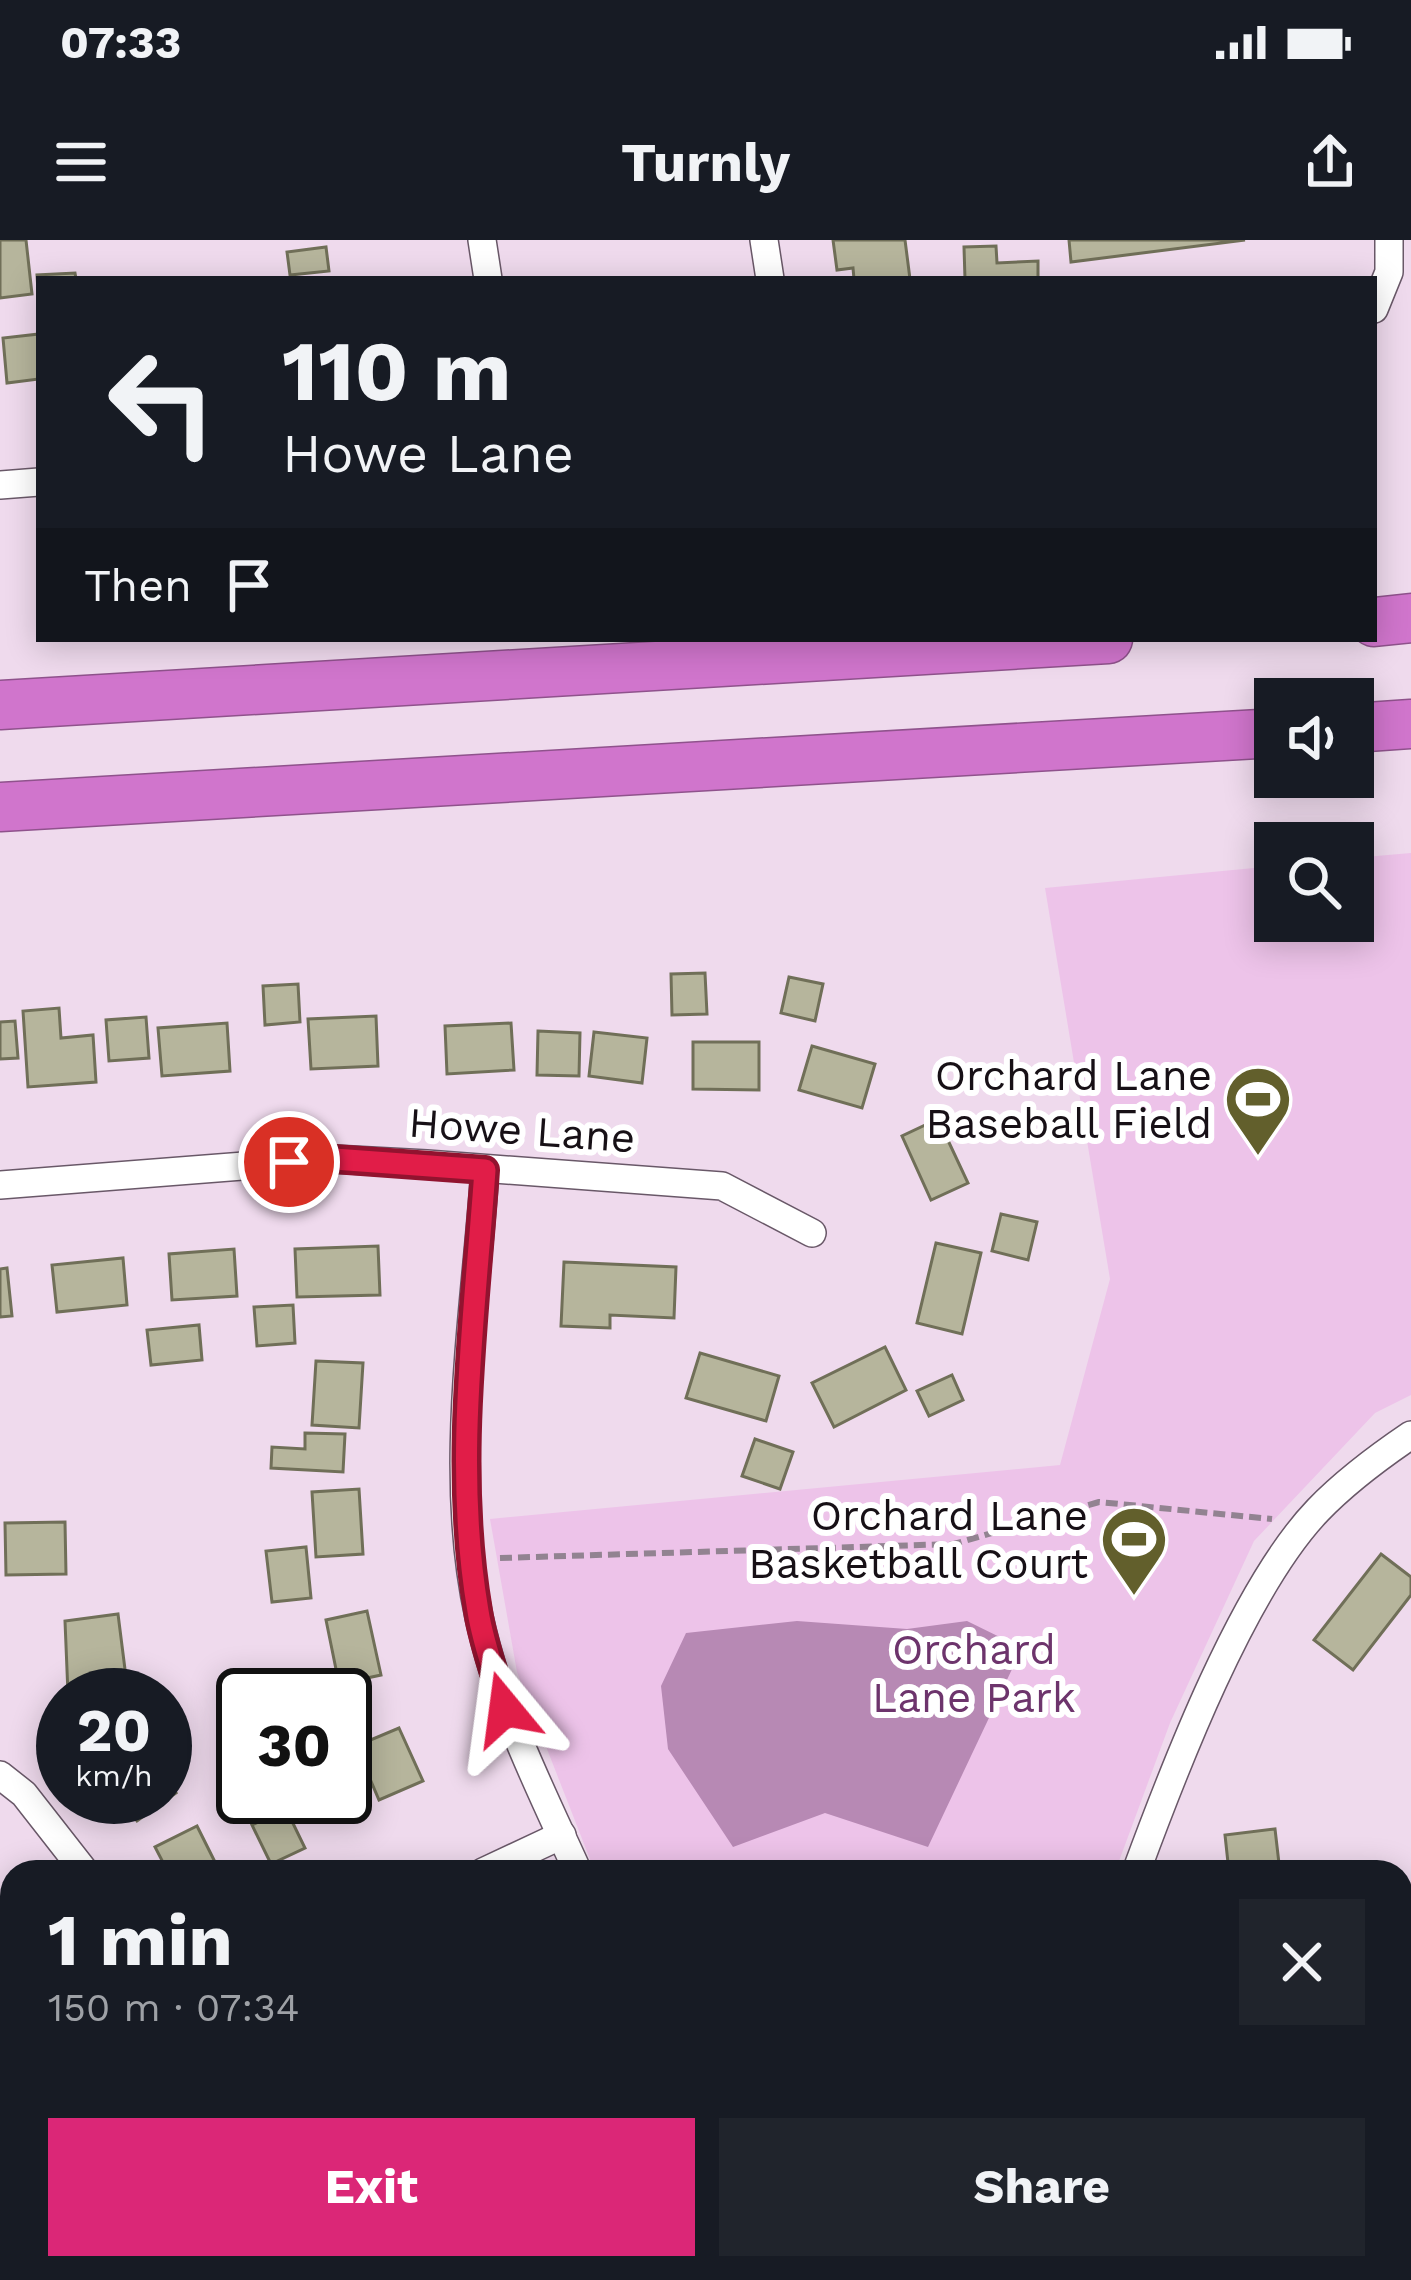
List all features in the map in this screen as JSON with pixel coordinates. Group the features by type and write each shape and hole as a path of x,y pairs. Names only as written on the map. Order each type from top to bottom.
{"highway":[{"path":"1377,622 1411,619"},
{"path":"0,705 1058,642"},
{"path":"1374,727 1411,724"},
{"path":"0,808 1254,734"}],"street":[{"path":"482,240 488,276"},
{"path":"764,240 770,276"},
{"path":"1377,302 1389,272 1389,240"},
{"path":"0,485 36,482"},
{"name":"Howe Lane","path":"0,1185 334,1159 722,1186 812,1233"},
{"path":"485,1170 467,1421 469,1537 478,1614 505,1709 573,1860"},
{"path":"1141,1860 1213,1690 1274,1566 1315,1513 1363,1468 1411,1435"},
{"path":"0,1775 23,1794 75,1860"},
{"path":"509,1860 562,1835"}],"path":[{"path":"496,1558 954,1544 1099,1502 1274,1520"}],"green space":[{"name":"Orchard Lane Park","path":"1411,853 1411,1395 1375,1413 1254,1541 1170,1723 1119,1860 590,1860 517,1672 490,1519 1060,1465 1110,1279 1045,888 1254,868 1254,942 1374,942 1374,856"}],"shaded area":[{"path":"797,1621 907,1629 967,1621 1022,1648 928,1847 825,1813 733,1847 668,1749 661,1686 686,1633"}],"building":[{"path":"0,240 26,240 32,294 0,298"},
{"path":"833,240 905,240 910,276 854,276 853,268 837,270"},
{"path":"1069,240 1245,240 1071,262"},
{"path":"996,246 997,263 1038,261 1038,276 965,276 964,247"},
{"path":"326,247 329,271 290,275 287,252"},
{"path":"36,334 36,379 7,383 3,338"},
{"path":"705,973 707,1014 672,1015 671,974"},
{"path":"789,977 823,984 815,1021 781,1013"},
{"path":"298,984 300,1022 265,1025 263,986"},
{"path":"59,1008 61,1038 93,1035 96,1082 28,1087 23,1011"},
{"path":"376,1016 378,1066 311,1069 308,1019"},
{"path":"146,1017 149,1058 109,1061 106,1020"},
{"path":"15,1021 18,1058 0,1059 0,1022"},
{"path":"227,1023 230,1071 162,1076 158,1028"},
{"path":"511,1023 514,1070 447,1074 445,1026"},
{"path":"538,1031 580,1033 579,1076 537,1075"},
{"path":"594,1032 647,1038 642,1083 589,1076"},
{"path":"693,1042 759,1042 759,1090 693,1089"},
{"path":"812,1046 875,1064 862,1108 799,1090"},
{"path":"938,1119 968,1183 931,1200 902,1136"},
{"path":"1001,1214 1037,1222 1028,1260 992,1251"},
{"path":"936,1243 981,1253 962,1334 917,1323"},
{"path":"378,1246 380,1295 297,1297 295,1249"},
{"path":"234,1249 237,1296 172,1300 169,1254"},
{"path":"123,1258 127,1305 57,1312 52,1265"},
{"path":"564,1262 676,1267 674,1318 610,1315 610,1328 561,1326"},
{"path":"7,1268 12,1316 0,1317 0,1269"},
{"path":"293,1305 295,1343 257,1346 254,1307"},
{"path":"199,1325 202,1360 151,1365 147,1330"},
{"path":"885,1347 906,1390 834,1427 812,1383"},
{"path":"700,1353 779,1376 766,1421 686,1398"},
{"path":"316,1361 363,1363 359,1428 312,1425"},
{"path":"952,1375 963,1400 929,1416 917,1391"},
{"path":"305,1433 345,1434 343,1472 271,1468 272,1447 305,1449"},
{"path":"755,1439 793,1452 780,1489 742,1476"},
{"path":"359,1489 363,1554 316,1557 312,1492"},
{"path":"65,1522 66,1574 6,1575 5,1523"},
{"path":"306,1547 311,1598 272,1602 266,1551"},
{"path":"1381,1554 1411,1577 1411,1595 1353,1670 1314,1640"},
{"path":"367,1611 381,1675 372,1677 372,1668 336,1668 326,1620"},
{"path":"118,1614 125,1668 67,1668 65,1621"},
{"path":"399,1728 423,1781 379,1800 372,1784 372,1739"},
{"path":"293,1824 305,1848 269,1860 252,1825"},
{"path":"197,1826 214,1860 162,1860 155,1847"},
{"path":"1275,1829 1279,1860 1228,1860 1225,1835"}],"place":[{"name":"Orchard Lane Baseball Field","path":"1258,1158"},
{"name":"Orchard Lane Basketball Court","path":"1134,1598"}],"route":[{"path":"289,1162 334,1159 485,1170 467,1421 467,1518 478,1614 505,1709"}]}
